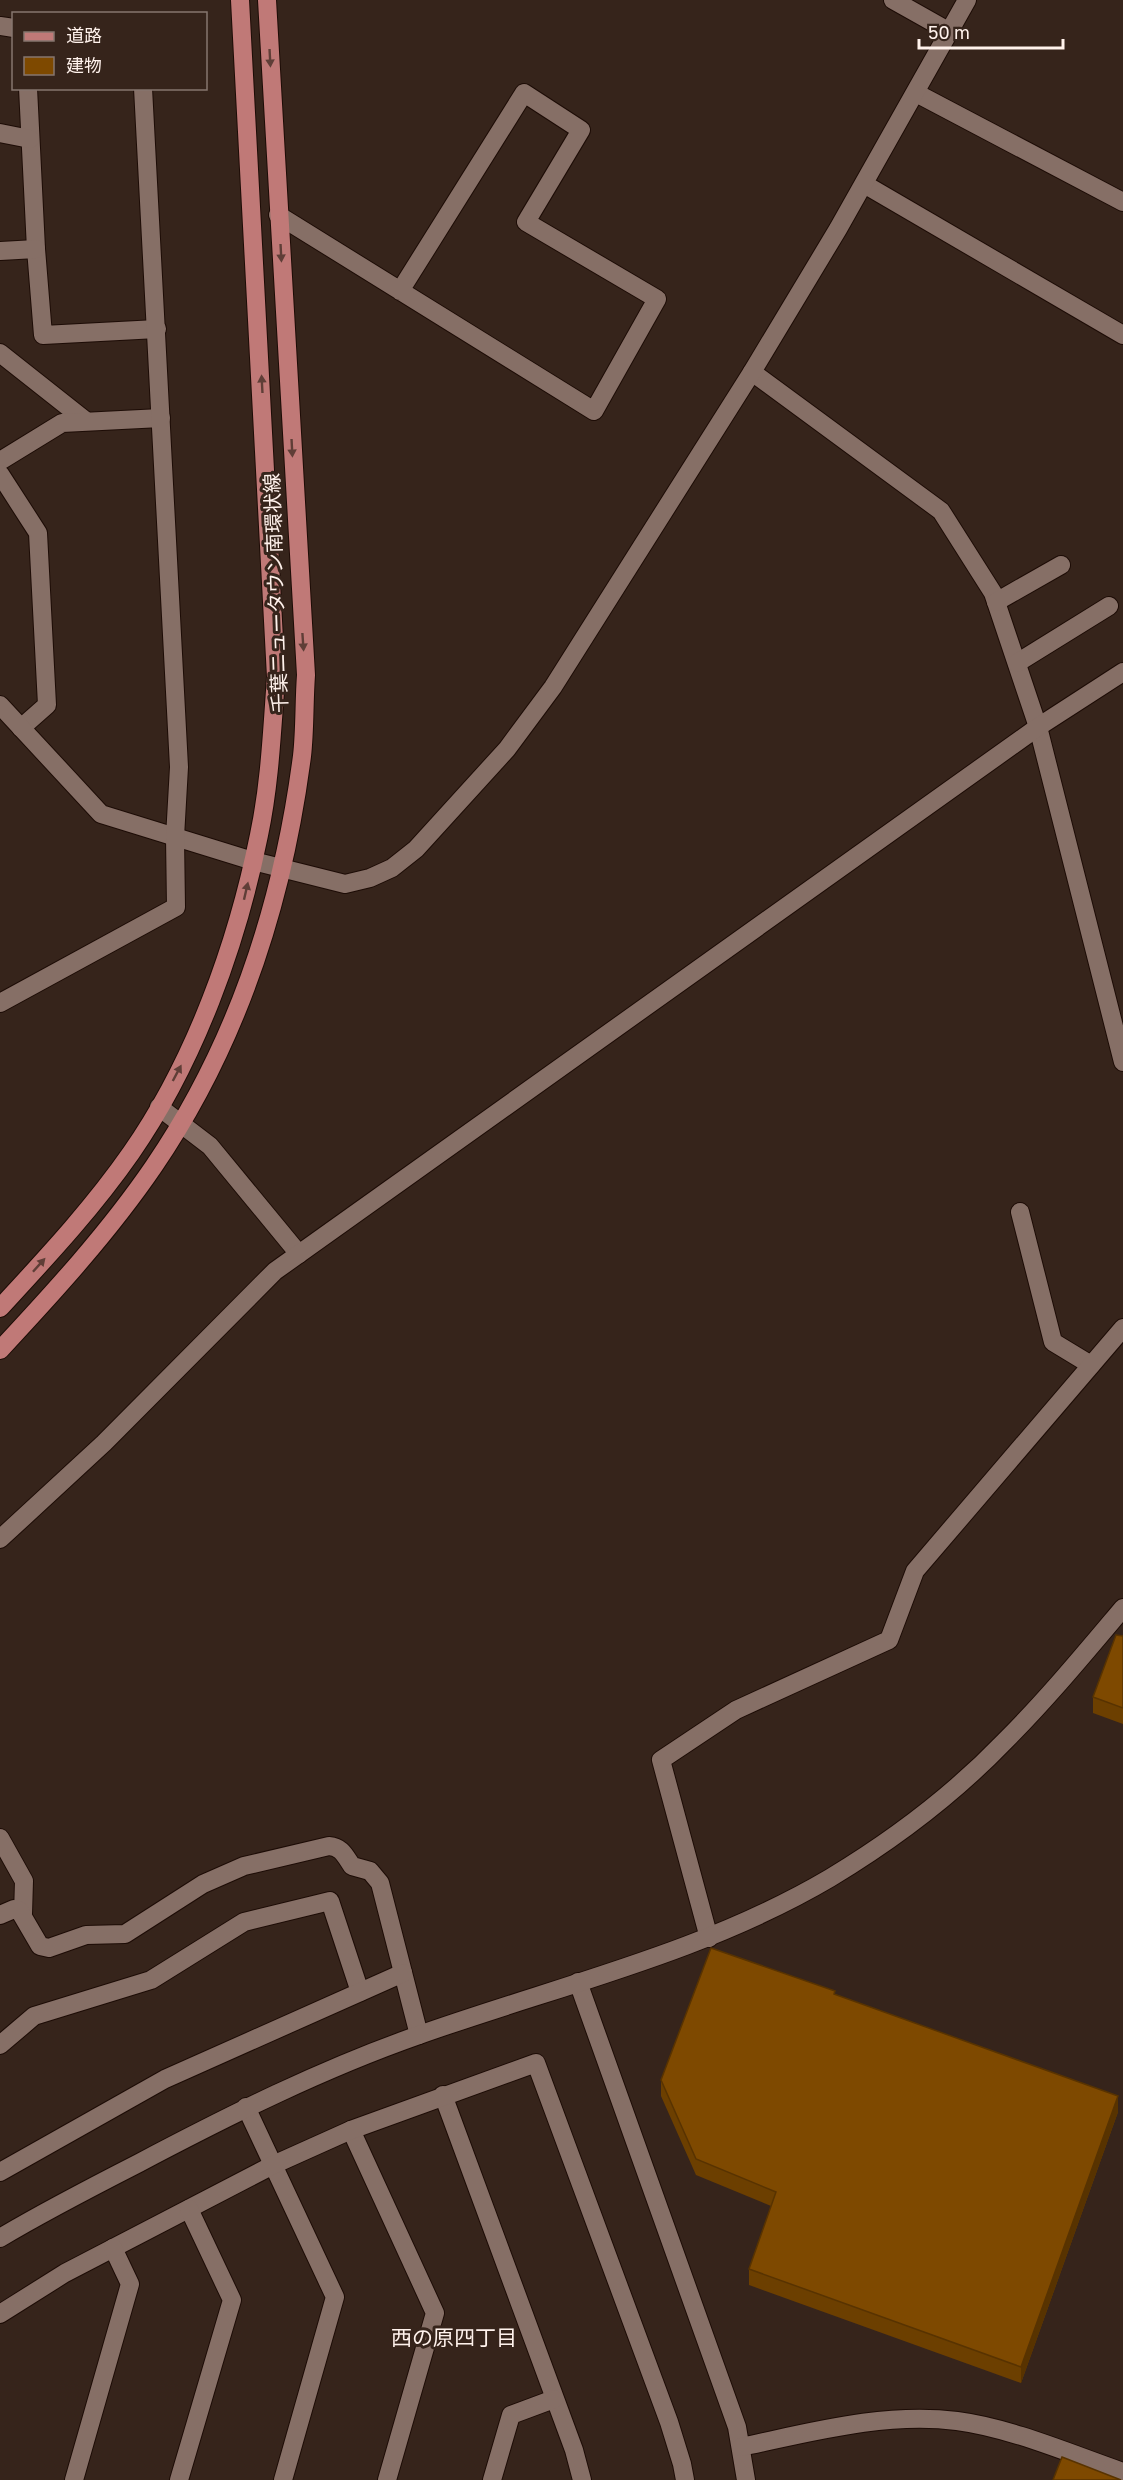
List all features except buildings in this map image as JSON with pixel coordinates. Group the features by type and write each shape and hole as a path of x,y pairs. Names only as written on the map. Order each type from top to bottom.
{"main road":[{"name":"千葉ニュータウン南環状線","path":"0,1308 86,1213 132,1151 159,1107 202,1022 241,910 260,834 271,749 276,677 240,0"},
{"name":"千葉ニュータウン南環状線","path":"0,1350 104,1233 153,1167 182,1122 228,1035 269,918 289,840 302,754 306,675 267,0"}],"street":[{"path":"893,0 950,32"},
{"path":"0,705 101,814 253,861 345,884 370,878 392,868 416,849 507,749 540,706 752,372 864,184 967,0"},
{"path":"28,90 43,335 157,329"},
{"path":"0,1003 176,907 175,837 179,767 143,90"},
{"path":"278,215 400,291 594,411 657,299 526,222 581,130 524,93 400,291"},
{"path":"916,93 1123,202"},
{"path":"0,133 30,139"},
{"path":"864,184 1123,335"},
{"path":"0,251 36,249"},
{"path":"0,353 86,421"},
{"path":"752,372 941,511 993,593 1038,727 1123,1062"},
{"path":"0,461 62,423 161,418"},
{"path":"0,474 38,533 46,705 21,728"},
{"path":"996,602 1061,565"},
{"path":"1017,663 1108,606"},
{"path":"0,1539 104,1443 275,1271 1038,727 1123,672"},
{"path":"159,1107 182,1122 210,1146 299,1254"},
{"path":"1020,1212 1053,1342 1091,1365"},
{"path":"709,1938 661,1760 736,1710 889,1640 915,1571 1123,1328"},
{"path":"0,2238 246,2107 330,2068 419,2035 709,1938 773,1909 830,1878 912,1823 957,1786 1005,1741 1123,1608"},
{"path":"0,1838 24,1881 23,1914 40,1946 44,1948 86,1935 125,1934 203,1884 244,1866 329,1846 336,1847 342,1850 351,1866 370,1871 380,1883 419,2035"},
{"path":"0,2045 34,2016 151,1980 244,1922 330,1901 360,1992"},
{"path":"0,1915 15,1909 23,1914"},
{"path":"0,2172 165,2079 403,1972"},
{"path":"578,1983 737,2427 746,2480"},
{"path":"0,2314 47,2283 273,2165 351,2130 536,2062 669,2422 685,2480"},
{"path":"443,2095 574,2450 582,2480"},
{"path":"246,2107 335,2297 283,2480"},
{"path":"351,2130 435,2313 387,2480"},
{"path":"179,2480 232,2300 189,2209"},
{"path":"74,2480 130,2284 113,2248"},
{"path":"492,2480 510,2415 554,2399"},
{"path":"741,2447 858,2422 913,2418 958,2421 999,2430 1123,2472"}],"district":[{"name":"西の原四丁目","path":"454,2338"}]}
